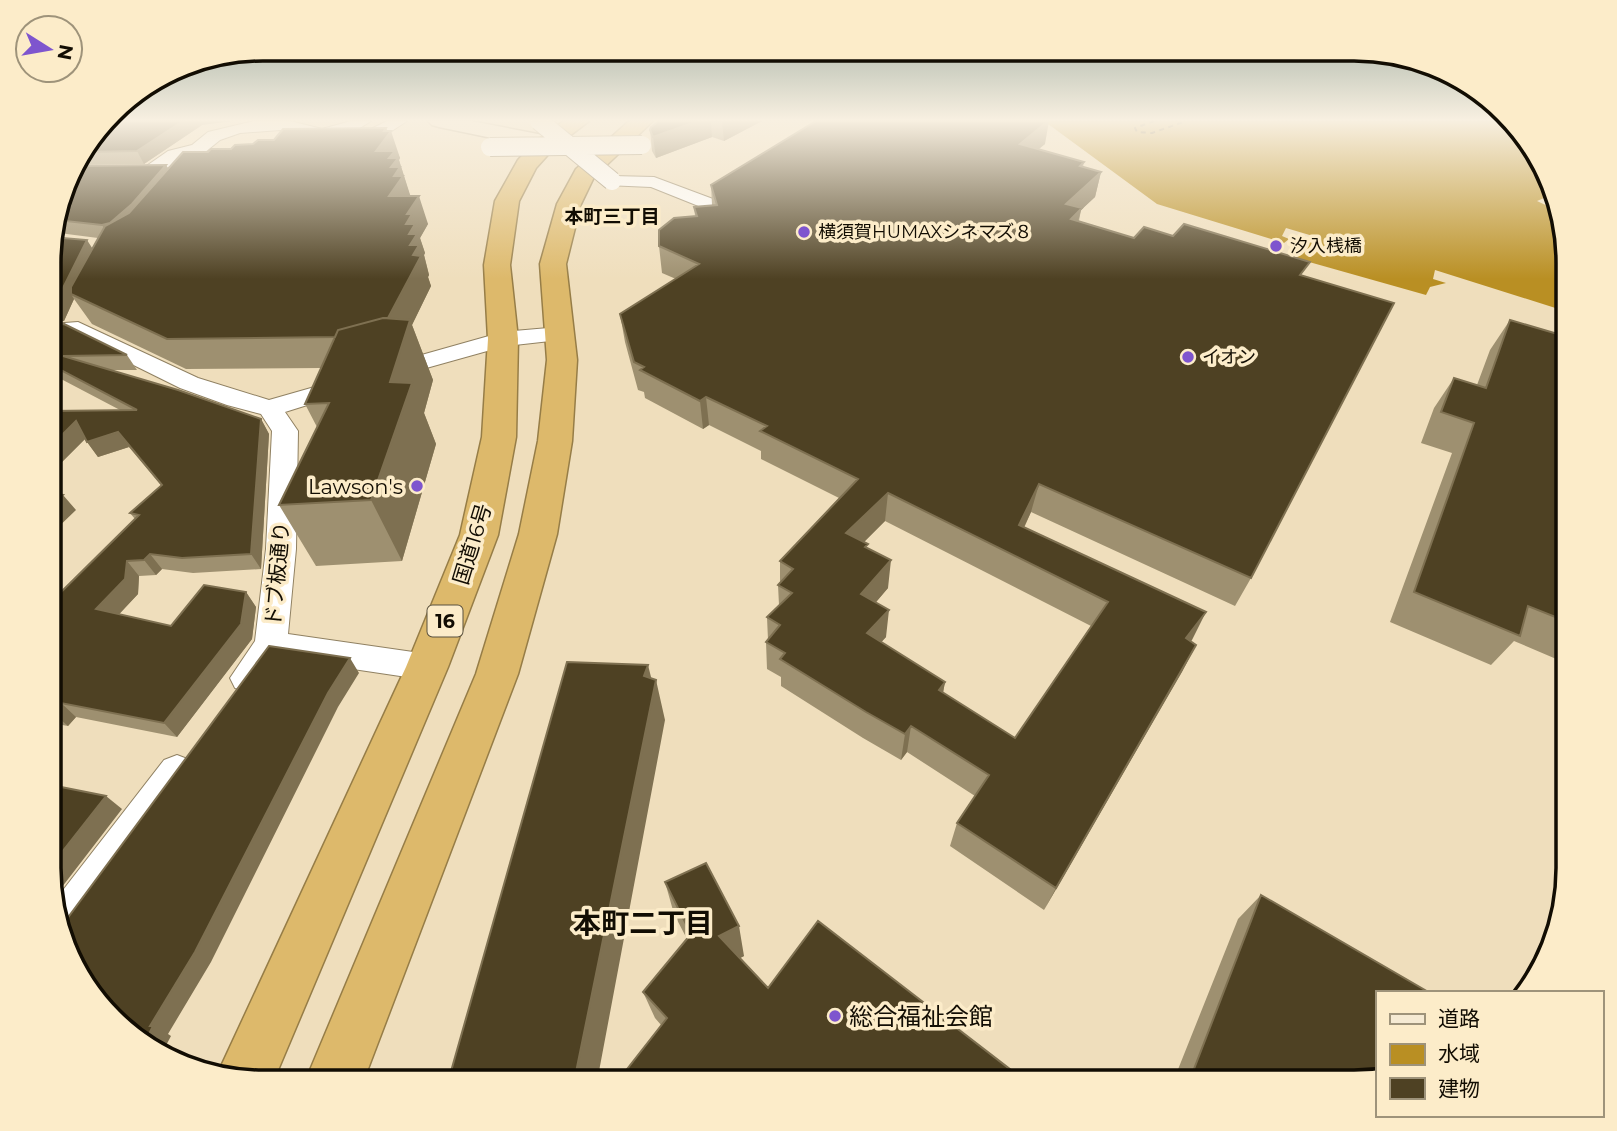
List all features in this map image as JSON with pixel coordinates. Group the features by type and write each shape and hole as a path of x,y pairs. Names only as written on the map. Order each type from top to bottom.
{"highway":[{"name":"国道16号","path":"249,1069 427,667 480,535 499,437 503,339 497,265 506,201 521,174"},
{"name":"国道16号","path":"339,1069 497,674 538,534 555,441 562,360 553,264 569,204 584,174"}],"street":[{"path":"639,174 706,203"},
{"path":"78,329 78,317 84,306"},
{"path":"61,330 78,329 131,357 190,383 236,400 270,408 503,339 560,334"},
{"name":"ドブ板通り","path":"231,698 271,644 281,549 285,430 270,408"},
{"path":"271,644 427,667"},
{"path":"68,917 199,742"}],"water":[{"path":"1116,174 1534,174 1545,198 1537,201 1547,206 1552,224 1555,308 1435,270 1433,279 1446,283 1430,287 1426,295 1295,258 1313,236 1286,228 1282,236 1289,239 1284,243 1157,204"}],"building":[{"path":"83,174 158,174 132,204 110,223 102,225 66,221"},
{"path":"164,174 395,174 394,176 403,176 389,196 419,196 407,214 412,214 406,224 415,224 409,234 417,234 410,245 419,245 413,255 421,256 388,318 338,330 335,337 167,339 71,294 71,287 105,226 129,213"},
{"path":"729,174 1099,174 1066,204 1082,208 1071,219 1134,238 1144,227 1173,236 1184,224 1310,262 1300,275 1394,303 1251,578 1039,484 1019,525 1206,612 1186,638 1196,645 1056,888 957,823 989,775 911,726 905,734 866,712 780,659 785,653 766,642 780,625 767,617 792,593 778,585 793,569 780,561 858,479 760,431 767,426 706,397 700,401 640,370 644,367 634,362 620,314 699,264 659,246 659,230 674,218 697,216 694,207 717,205 711,185","holes":["888,493 1108,602 1015,738 939,690 945,682 867,633 889,610 861,594 891,560 865,547 868,544 846,533"]},
{"path":"63,238 87,240 61,292"},
{"path":"383,318 410,320 390,382 412,383 371,500 279,505 329,403 305,404 338,330"},
{"path":"1510,320 1555,333 1555,617 1528,606 1520,636 1414,592 1474,423 1441,412 1454,378 1486,388"},
{"path":"61,324 127,355 63,356 178,390 261,419 251,554 182,558 150,554 144,560 127,561 125,579 96,609 171,626 204,585 246,592 241,624 164,723 62,703 62,592 139,515 130,513 162,485 118,432 87,442 76,421 61,436 61,411 137,410 61,370"},
{"path":"269,646 350,658 328,693 195,952 150,1026 153,1026 149,1034 120,1011 103,991 88,969 68,918"},
{"path":"567,662 648,665 644,676 656,680 577,1069 452,1069"},
{"path":"62,787 106,796 62,852"},
{"path":"706,863 739,926 719,936 768,988 818,921 1011,1070 627,1069 667,1018 643,992 691,934 665,882"},
{"path":"1261,895 1427,991 1376,991 1376,1068 1194,1070"}],"place":[{"name":"横須賀HUMAXシネマズ８","path":"804,232"},
{"name":"汐入桟橋","path":"1276,246"},
{"name":"イオン","path":"1188,357"},
{"name":"Lawson's","path":"417,486"},
{"name":"総合福祉会館","path":"835,1016"}],"district":[{"name":"本町三丁目","path":"612,216"},
{"name":"本町二丁目","path":"643,923"}]}
